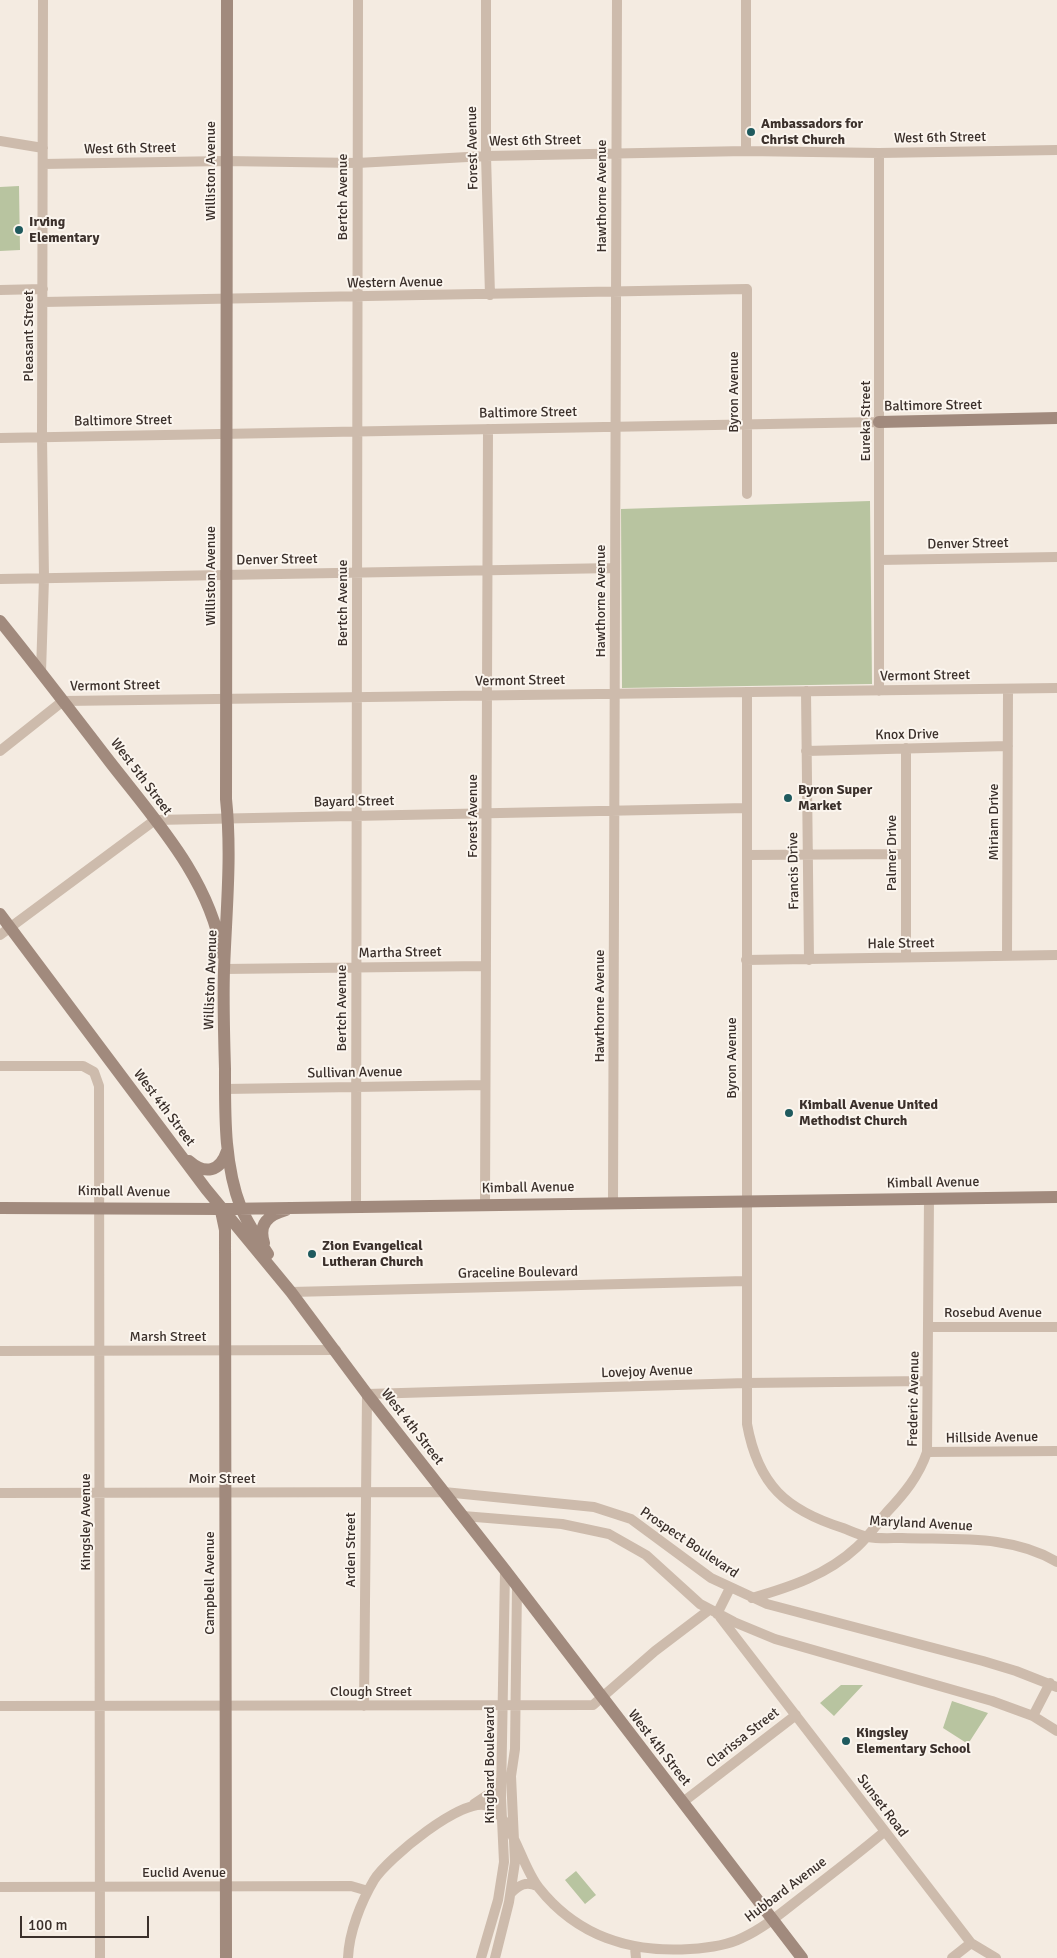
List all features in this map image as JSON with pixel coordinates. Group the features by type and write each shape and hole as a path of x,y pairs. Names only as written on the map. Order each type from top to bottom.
{"main road":[{"name":"Williston Avenue","path":"227,0 225,161 228,937 224,969 224,1089 227,1151 241,1208 291,1292"},
{"name":"Baltimore Street","path":"879,422 1057,418"},
{"name":"West 5th Street","path":"0,621 42,672 188,865 206,899 220,939 224,969"},
{"name":"West 4th Street","path":"0,914 5,932 221,1209 291,1292 367,1394 505,1570 802,1958"},
{"path":"178,1152 200,1169 208,1170 220,1166 227,1151"},
{"name":"Kimball Avenue","path":"0,1208 221,1209 356,1205 1057,1196"},
{"path":"267,1252 261,1235 264,1221 278,1212 299,1207"},
{"name":"Campbell Avenue","path":"221,1209 225,1230 226,1958"}],"street":[{"name":"Pleasant Street","path":"42,672 44,578 42,437 44,0"},
{"name":"Bertch Avenue","path":"356,1205 356,297 358,0"},
{"name":"Forest Avenue","path":"486,0 486,156 490,295"},
{"name":"Hawthorne Avenue","path":"613,1202 617,0"},
{"path":"746,0 746,151"},
{"path":"0,141 43,148"},
{"name":"West 6th Street","path":"43,164 225,161 357,163 486,156 746,151 1057,150"},
{"name":"Eureka Street","path":"879,690 880,152"},
{"name":"Western Avenue","path":"44,302 616,293 748,289"},
{"name":"Byron Avenue","path":"747,494 748,289"},
{"path":"0,290 43,290"},
{"name":"Baltimore Street","path":"0,438 879,422"},
{"name":"Forest Avenue","path":"485,1204 488,429"},
{"name":"Denver Street","path":"879,560 1057,556"},
{"name":"Denver Street","path":"0,579 615,568"},
{"name":"Vermont Street","path":"0,751 63,701 1057,688"},
{"name":"Miriam Drive","path":"1007,956 1008,689"},
{"name":"Francis Drive","path":"806,691 809,960"},
{"name":"Byron Avenue","path":"747,692 747,1424"},
{"name":"Knox Drive","path":"806,751 1008,746"},
{"name":"Palmer Drive","path":"906,748 906,957"},
{"name":"Bayard Street","path":"155,820 228,817 747,808"},
{"path":"5,932 155,820"},
{"path":"747,855 906,854"},
{"name":"Hale Street","path":"746,960 1057,955"},
{"name":"Martha Street","path":"224,969 486,966"},
{"name":"Kingsley Avenue","path":"0,1066 83,1066 94,1072 99,1086 100,1958"},
{"name":"Sullivan Avenue","path":"224,1089 485,1085"},
{"name":"Frederic Avenue","path":"752,1598 821,1574 845,1557 868,1537 912,1483 923,1465 927,1452 929,1198"},
{"name":"Graceline Boulevard","path":"291,1292 746,1281"},
{"name":"Rosebud Avenue","path":"928,1327 1057,1327"},
{"name":"Marsh Street","path":"0,1351 336,1350"},
{"name":"Lovejoy Avenue","path":"367,1394 746,1383 927,1380"},
{"name":"Arden Street","path":"364,1706 367,1394"},
{"name":"Maryland Avenue","path":"747,1424 758,1463 781,1496 815,1519 868,1537 1013,1544 1038,1551 1057,1562"},
{"name":"Hillside Avenue","path":"927,1452 1057,1450"},
{"name":"Moir Street","path":"0,1493 444,1492"},
{"name":"Prospect Boulevard","path":"444,1492 564,1504 620,1514 641,1525 700,1570 730,1588 752,1598 790,1611 1016,1671 1054,1685"},
{"path":"463,1516 562,1524 610,1534 646,1555 692,1598 715,1613 775,1639 992,1701 1033,1716 1057,1732"},
{"name":"Kingbard Boulevard","path":"482,1958 492,1926 504,1862 502,1780 505,1570"},
{"name":"Kingbard Boulevard","path":"495,1958 511,1893 515,1842 511,1776 515,1706 516,1585"},
{"path":"715,1613 730,1588"},
{"name":"Clough Street","path":"0,1706 593,1705 655,1651 715,1613"},
{"name":"Sunset Road","path":"715,1613 796,1714 884,1832 971,1943 996,1958"},
{"path":"1033,1716 1054,1685"},
{"name":"Clarissa Street","path":"682,1802 796,1714"},
{"path":"348,1958 352,1933 368,1891 383,1868 408,1846 455,1814 489,1794 502,1780"},
{"path":"473,1805 486,1805 502,1819 515,1842"},
{"name":"Hubbard Avenue","path":"515,1842 522,1861 537,1886 563,1912 590,1931 636,1953 682,1950 728,1943 752,1933 772,1920 884,1832"},
{"path":"511,1893 520,1885 532,1884 537,1886"},
{"name":"Euclid Avenue","path":"0,1887 351,1886 368,1891"},
{"path":"952,1958 971,1943"}],"green space":[{"path":"19,186 20,250 0,251 0,187"},
{"path":"870,501 872,684 622,688 621,509"},
{"path":"841,1685 863,1685 834,1716 820,1703"},
{"path":"952,1701 988,1713 968,1744 943,1728"},
{"path":"576,1871 596,1895 585,1904 565,1880"}],"place":[{"name":"Ambassadors for Christ Church","path":"751,132"},
{"name":"Irving Elementary","path":"19,230"},
{"name":"Byron Super Market","path":"788,798"},
{"name":"Kimball Avenue United Methodist Church","path":"789,1113"},
{"name":"Zion Evangelical Lutheran Church","path":"312,1254"},
{"name":"Kingsley Elementary School","path":"846,1741"}]}
